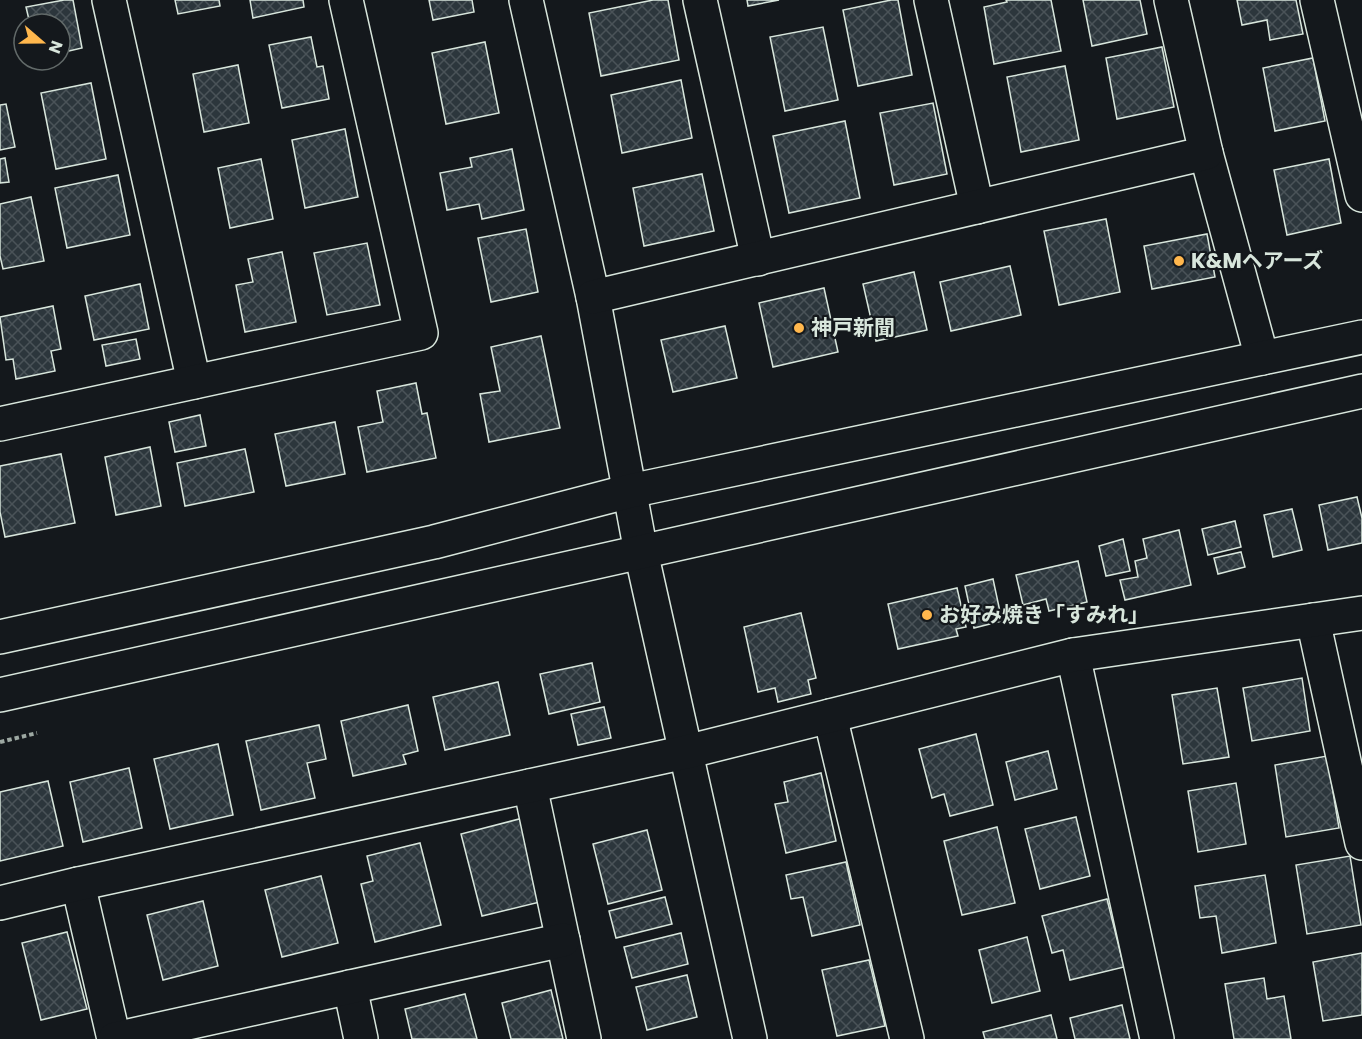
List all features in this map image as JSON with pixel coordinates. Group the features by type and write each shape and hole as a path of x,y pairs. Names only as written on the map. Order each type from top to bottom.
{"street":[{"path":"109,0 194,382"},
{"path":"0,424 421,333 346,0"},
{"path":"526,0 593,297 641,552 750,1039"},
{"path":"700,0 759,258"},
{"path":"932,0 977,207"},
{"path":"1171,0 1206,153 1262,358"},
{"path":"1317,0 1362,195"},
{"path":"593,297 1206,153"},
{"path":"0,637 434,542 630,491 1362,337"},
{"path":"0,695 1362,391"},
{"path":"0,903 686,752 1073,655 1362,613"},
{"path":"1313,620 1362,843"},
{"path":"1073,655 1157,1039"},
{"path":"831,716 907,1039"},
{"path":"530,786 584,1039"},
{"path":"78,884 115,1039 563,939"},
{"path":"350,987 361,1039"}],"building":[{"path":"73,0 82,48 72,50 72,12 27,12 26,7"},
{"path":"175,0 219,0 220,6 178,14"},
{"path":"250,0 303,0 304,7 253,18"},
{"path":"429,0 472,0 474,12 433,20"},
{"path":"653,0 668,0 679,60 601,76 589,13"},
{"path":"747,0 779,0 748,6"},
{"path":"898,0 912,75 858,86 843,10"},
{"path":"1006,0 1051,0 1061,51 994,64 984,7 1007,2"},
{"path":"1083,0 1140,0 1147,34 1092,46"},
{"path":"1237,0 1296,0 1303,34 1270,40 1267,20 1242,25"},
{"path":"823,27 838,100 785,111 770,37"},
{"path":"311,37 317,67 323,66 329,99 282,108 269,45"},
{"path":"485,42 499,113 446,124 432,53"},
{"path":"1162,47 1174,107 1117,119 1106,58"},
{"path":"1313,58 1325,121 1275,131 1263,68"},
{"path":"238,65 249,123 204,132 193,74"},
{"path":"1065,66 1079,140 1021,152 1007,77"},
{"path":"681,80 692,138 622,153 611,95"},
{"path":"91,83 106,159 56,169 41,93"},
{"path":"933,103 947,174 894,185 880,113"},
{"path":"6,104 15,147 0,150 0,105"},
{"path":"845,121 860,198 789,213 773,136"},
{"path":"345,129 358,197 305,208 292,140"},
{"path":"512,149 524,210 482,219 479,204 447,210 440,173 472,167 470,158"},
{"path":"5,158 9,182 0,183 0,159"},
{"path":"261,159 273,219 230,228 218,168"},
{"path":"1329,159 1341,223 1287,235 1274,170"},
{"path":"702,174 714,231 644,246 633,188"},
{"path":"118,175 130,235 67,248 55,188"},
{"path":"31,197 44,261 3,269 0,256 0,204"},
{"path":"1106,219 1120,292 1059,305 1044,231"},
{"path":"526,229 538,292 491,302 478,238"},
{"name":"K&Mヘアーズ","path":"1207,234 1215,277 1152,289 1144,246"},
{"path":"367,243 380,305 327,315 314,253"},
{"path":"282,252 296,322 245,332 236,285 253,282 248,259"},
{"path":"1010,266 1021,315 951,331 940,282"},
{"path":"914,272 927,330 876,341 863,284"},
{"path":"140,284 149,329 94,340 85,296"},
{"name":"神戸新聞","path":"824,288 838,352 773,367 759,303"},
{"path":"53,306 61,349 51,351 55,371 16,379 13,359 6,360 0,317"},
{"path":"725,326 737,378 673,392 661,340"},
{"path":"541,336 560,428 489,442 480,394 500,391 491,347"},
{"path":"136,339 140,359 106,366 102,345"},
{"path":"416,383 422,414 427,413 436,458 367,472 358,427 383,422 377,391"},
{"path":"200,415 206,446 175,452 169,422"},
{"path":"335,422 345,474 286,486 275,434"},
{"path":"150,447 161,506 116,515 105,457"},
{"path":"245,449 254,492 185,506 177,463"},
{"path":"61,454 75,523 5,537 0,512 0,466"},
{"path":"1357,497 1362,518 1362,543 1328,550 1319,505"},
{"path":"1292,509 1302,550 1273,557 1264,515"},
{"path":"1235,521 1241,547 1208,555 1202,529"},
{"path":"1179,530 1191,585 1125,600 1120,580 1138,577 1135,561 1147,558 1143,539"},
{"path":"1123,539 1130,571 1106,576 1099,546"},
{"path":"1241,552 1245,567 1218,574 1214,558"},
{"path":"1078,561 1087,602 1049,611 1046,599 1023,605 1016,575"},
{"path":"993,579 1002,621 974,628 965,586"},
{"name":"お好み焼き「すみれ」","path":"957,588 966,627 956,629 958,636 898,649 888,604"},
{"path":"801,613 816,678 808,680 811,694 778,702 775,688 758,692 744,627"},
{"path":"592,663 600,702 549,714 540,674"},
{"path":"1302,678 1310,731 1252,741 1243,688"},
{"path":"498,682 510,735 445,750 433,697"},
{"path":"1217,688 1229,757 1183,764 1172,695"},
{"path":"408,705 418,751 403,755 406,764 353,776 341,721"},
{"path":"604,707 611,738 578,745 571,714"},
{"path":"319,725 326,759 307,763 315,798 261,810 246,741"},
{"path":"976,734 993,805 950,816 944,794 932,798 919,749"},
{"path":"218,744 233,815 170,829 154,759"},
{"path":"1048,751 1057,789 1015,800 1006,762"},
{"path":"1327,756 1339,828 1286,837 1275,765"},
{"path":"129,768 142,828 83,842 70,782"},
{"path":"821,773 836,841 786,853 775,804 788,802 784,782"},
{"path":"48,781 63,846 0,861 0,792"},
{"path":"1236,783 1246,844 1198,852 1188,791"},
{"path":"1076,817 1090,876 1040,889 1025,829"},
{"path":"523,818 544,901 482,916 461,834"},
{"path":"997,827 1015,903 962,915 944,841"},
{"path":"647,830 662,890 608,904 593,844"},
{"path":"420,843 441,925 375,942 361,884 373,881 367,856"},
{"path":"1350,856 1361,925 1307,934 1296,865"},
{"path":"846,862 860,925 812,936 803,897 791,899 786,875"},
{"path":"1265,875 1276,943 1222,953 1216,916 1200,918 1195,886"},
{"path":"321,876 338,943 282,957 265,890"},
{"path":"665,897 672,924 616,938 609,911"},
{"path":"1107,899 1124,967 1070,980 1063,950 1052,953 1042,916"},
{"path":"203,901 218,966 163,980 147,915"},
{"path":"67,932 87,1009 41,1020 22,943"},
{"path":"681,933 688,964 632,978 624,947"},
{"path":"1027,937 1040,991 992,1003 979,950"},
{"path":"1362,953 1362,1015 1323,1021 1313,962"},
{"path":"869,960 885,1026 837,1036 822,970"},
{"path":"687,975 697,1017 647,1030 636,987"},
{"path":"1264,978 1267,999 1284,996 1291,1039 1234,1039 1225,984"},
{"path":"551,990 563,1039 511,1039 502,1003"},
{"path":"465,994 477,1039 412,1039 405,1009"},
{"path":"1122,1005 1130,1039 1075,1039 1070,1018"},
{"path":"1051,1015 1057,1039 985,1039 983,1032"}],"place":[{"name":"K&Mヘアーズ","path":"1179,261"},
{"name":"神戸新聞","path":"799,328"},
{"name":"お好み焼き「すみれ」","path":"927,615"}]}
